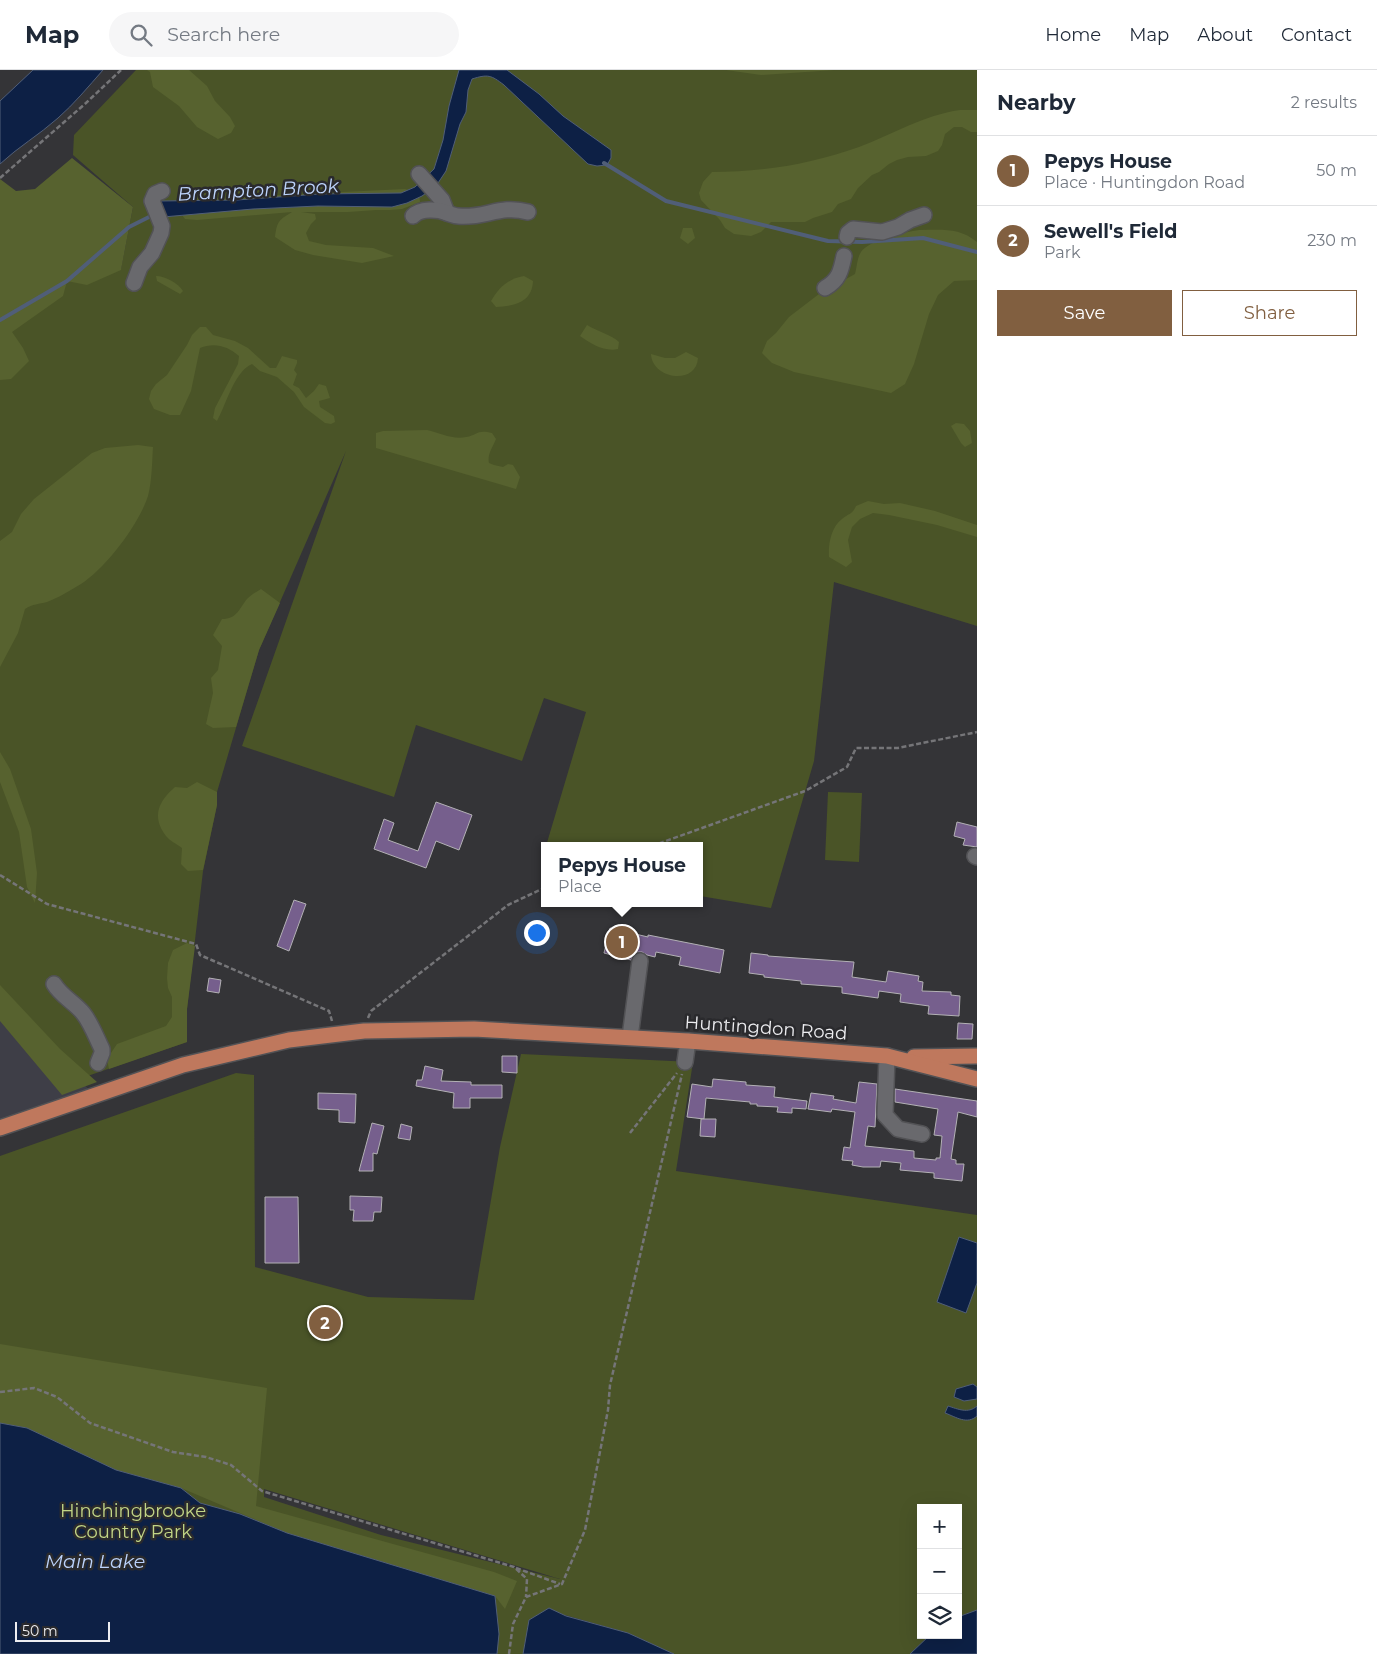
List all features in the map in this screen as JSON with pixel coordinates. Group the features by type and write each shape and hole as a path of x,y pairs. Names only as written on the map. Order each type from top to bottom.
{"main road":[{"name":"Huntingdon Road","path":"0,1128 183,1065 288,1040 364,1031 474,1029 633,1037 890,1057"},
{"path":"890,1057 977,1056"},
{"path":"890,1057 977,1079"}],"street":[{"path":"419,174 442,200 447,213"},
{"path":"134,283 140,267 152,253 160,238 162,226 157,196"},
{"path":"413,216 416,213 426,211 467,217 506,209 528,212"},
{"path":"847,237 852,229 882,232 924,215"},
{"path":"825,288 833,284 839,275 844,256"},
{"path":"633,1037 640,961"},
{"path":"54,984 59,992 83,1013 88,1021 102,1049 98,1063"},
{"path":"684,1064 688,1041"},
{"path":"890,1057 885,1069 885,1114 898,1129 922,1134"}],"path":[{"path":"0,178 121,70"},
{"path":"663,842 805,791 847,767 856,748 898,748 977,732"},
{"path":"0,875 47,904 196,944 200,955 330,1011 333,1021"},
{"path":"364,1031 371,1011 508,905 541,889"},
{"path":"630,1133 684,1064"},
{"path":"526,1597 562,1584 585,1530 608,1410 610,1385 684,1064"},
{"path":"0,1392 34,1388 57,1397 90,1424 173,1452 206,1457 231,1465 262,1492 514,1567 562,1584"},
{"path":"509,1654 513,1624 526,1597 527,1579 514,1567"}],"shaded area":[{"path":"0,996 94,1095 0,1127"}],"green space":[{"path":"136,70 977,70 977,626 834,582 814,761 771,908 703,897 703,842 547,842 586,712 544,698 522,761 416,725 394,797 242,746 346,451 259,650 217,792 217,805 203,871 187,1009 187,1042 70,1082 0,1012 0,303 47,277 121,269 133,207 73,155 74,135"},
{"path":"147,70 189,70 207,86 215,101 230,117 235,126 231,133 218,139 197,127 179,106 153,87 150,72"},
{"path":"726,70 835,70 761,75"},
{"path":"960,110 977,110 977,132 971,132 962,127 954,127 945,134 938,151 926,156 908,157 889,164 872,175 858,188 851,199 838,204 832,212 805,222 771,222 761,232 751,236 734,234 725,228 701,200 699,193 703,182 712,172 768,169 823,158 859,147 921,120"},
{"path":"72,158 133,207 121,270 87,285 67,281 63,296 12,332 29,361 11,379 0,380 0,179 16,191 35,189"},
{"path":"405,189 419,194 420,202 402,209 301,212 315,214 316,219 306,233 309,241 326,245 373,248 394,256 362,263 295,250 275,237 279,222 292,212 197,220 185,219 177,208 179,197 182,193 215,198"},
{"path":"683,228 692,228 695,238 688,244 680,238"},
{"path":"919,230 957,232 977,242 977,280 954,281 938,295 929,314 914,364 905,384 891,393 794,372 772,363 762,353 767,341 789,317 819,294 855,274 859,257 865,248 888,237"},
{"path":"156,276 171,280 183,291 180,294 157,281"},
{"path":"524,276 533,281 532,288 526,298 516,304 496,307 491,301 497,292 513,279"},
{"path":"587,325 619,342 618,349 603,348 580,336"},
{"path":"200,327 206,327 213,335 235,341 248,348 270,368 276,368 282,356 297,360 294,370 297,374 293,385 299,388 306,398 319,384 326,386 330,398 319,401 320,407 334,416 335,422 331,424 325,423 304,407 294,392 277,377 260,371 252,364 235,381 217,421 213,418 215,408 238,364 239,356 226,347 216,345 200,348 191,391 180,415 170,415 154,409 149,399 151,391 167,375 192,335"},
{"path":"686,352 698,358 695,367 690,373 683,376 666,374 658,369 653,362 651,354 665,358 675,358"},
{"path":"956,423 964,424 970,431 972,443 965,447 951,426"},
{"path":"427,430 456,438 480,432 492,433 496,439 490,454 489,463 503,467 508,464 513,465 520,477 516,489 376,448 376,433 383,431"},
{"path":"138,445 153,447 151,478 144,507 129,532 111,557 91,577 64,594 25,609 18,633 0,667 0,541 12,532 21,514 34,499 92,453 105,448"},
{"path":"868,501 884,504 900,503 935,511 977,525 977,537 937,525 873,513 860,519 852,527 848,540 852,562 846,567 829,557 831,536 838,522 852,512 856,506"},
{"path":"261,589 280,603 259,650 236,727 213,728 206,724 213,693 211,678 218,670 222,646 213,635 222,619 227,619 234,615 240,610 247,599"},
{"path":"0,752 10,769 31,829 37,873 35,903 27,887 19,832 0,782"},
{"path":"197,782 217,792 217,805 203,870 188,871 181,864 182,848 166,836 161,829 158,815 161,803 169,792 175,787 187,788"},
{"path":"828,792 862,793 859,862 825,860"},
{"path":"187,943 195,946 187,1009 187,1042 109,1069 107,1059 117,1044 166,1026 172,1017 172,997 168,988 167,978 168,963 173,950"},
{"path":"0,985 60,1049 97,1082 62,1095 0,1021"},
{"name":"Hinchingbrooke Country Park","path":"521,1054 693,1062 676,1171 977,1215 977,1610 962,1616 962,1504 917,1504 917,1639 926,1639 910,1654 674,1654 628,1633 565,1615 554,1654 0,1654 0,1156 236,1073 254,1075 255,1267 368,1297 474,1300 500,1147","holes":["264,1489 560,1579 381,1535 264,1497"]},
{"path":"0,1344 267,1388 256,1506 494,1572 517,1581 505,1609 495,1596 287,1533 181,1488 116,1470 27,1428 0,1423"}],"water":[{"path":"33,70 103,70 64,113 0,164 0,101"},
{"path":"459,70 507,70 539,94 563,116 611,150 611,158 607,165 597,166 588,164 504,85 492,77 482,76 472,79 468,90 466,112 460,124 446,171 436,186 422,196 407,203 392,207 318,206 253,209 163,217 160,201 237,200 320,194 401,193 415,187 434,169 443,140 449,106"},
{"path":"959,1237 977,1243 977,1283 966,1313 937,1302"},
{"path":"973,1384 977,1387 977,1399 964,1401 954,1397 956,1389"},
{"path":"948,1406 970,1410 977,1406 977,1416 969,1420 957,1418 945,1413"},
{"name":"Main Lake","path":"0,1423 27,1428 116,1470 181,1488 200,1503 240,1514 287,1533 495,1596 499,1634 497,1654 0,1654"},
{"path":"549,1608 566,1616 628,1633 674,1654 523,1654 529,1620"},
{"path":"977,1610 977,1654 910,1654 926,1639 962,1639 962,1616"}],"building":[{"path":"436,802 472,815 459,850 436,841 426,868 374,849 384,819 394,823 388,840 418,851"},
{"path":"957,822 977,827 977,847 963,845 965,839 954,836"},
{"path":"294,900 306,904 289,951 277,946"},
{"path":"610,928 648,937 648,935 724,950 720,973 679,965 681,957 656,952 655,957 637,952 631,960 604,953"},
{"path":"751,953 768,956 854,962 852,977 886,982 888,971 919,976 918,981 923,982 922,991 951,992 951,995 960,996 959,1016 928,1014 929,1006 900,1002 901,994 879,991 878,998 842,993 842,987 801,984 801,981 764,977 764,975 749,973"},
{"path":"209,978 221,980 219,993 207,991"},
{"path":"958,1023 973,1024 972,1039 957,1039"},
{"path":"502,1056 517,1056 517,1073 502,1072"},
{"path":"425,1066 443,1070 441,1081 471,1082 471,1085 502,1085 502,1098 470,1098 470,1108 453,1108 454,1093 416,1086 417,1080 422,1080"},
{"path":"713,1079 746,1082 746,1085 775,1087 774,1097 807,1101 806,1109 792,1108 792,1113 777,1112 778,1107 757,1106 757,1104 750,1104 750,1102 706,1098 704,1119 687,1117 692,1084 712,1087"},
{"path":"859,1082 877,1084 875,1127 868,1126 865,1146 914,1151 914,1158 936,1160 936,1158 940,1158 942,1136 934,1135 938,1109 895,1102 895,1089 977,1101 977,1117 958,1112 951,1159 956,1160 956,1164 964,1164 962,1181 934,1178 934,1173 900,1170 901,1163 881,1161 880,1167 863,1167 852,1165 853,1161 842,1160 844,1147 850,1148 855,1112 832,1109 831,1112 808,1109 811,1093 834,1096 833,1099 856,1103"},
{"path":"318,1093 356,1094 355,1123 339,1122 339,1110 318,1109"},
{"path":"701,1119 716,1119 715,1137 700,1136"},
{"path":"372,1123 384,1126 377,1154 373,1153 373,1171 359,1171"},
{"path":"401,1124 412,1127 410,1140 398,1138"},
{"path":"350,1196 382,1197 381,1212 374,1212 373,1221 353,1221 354,1210 350,1210"},
{"path":"265,1197 298,1197 299,1263 265,1263"}],"waterway":[{"path":"604,163 666,201 828,241 862,242 923,238 977,252"},
{"name":"Brampton Brook","path":"0,320 67,281 129,227 153,215"}],"place":[{"name":"Pepys House","path":"622,942"},
{"name":"Sewell's Field","path":"325,1323"}]}
